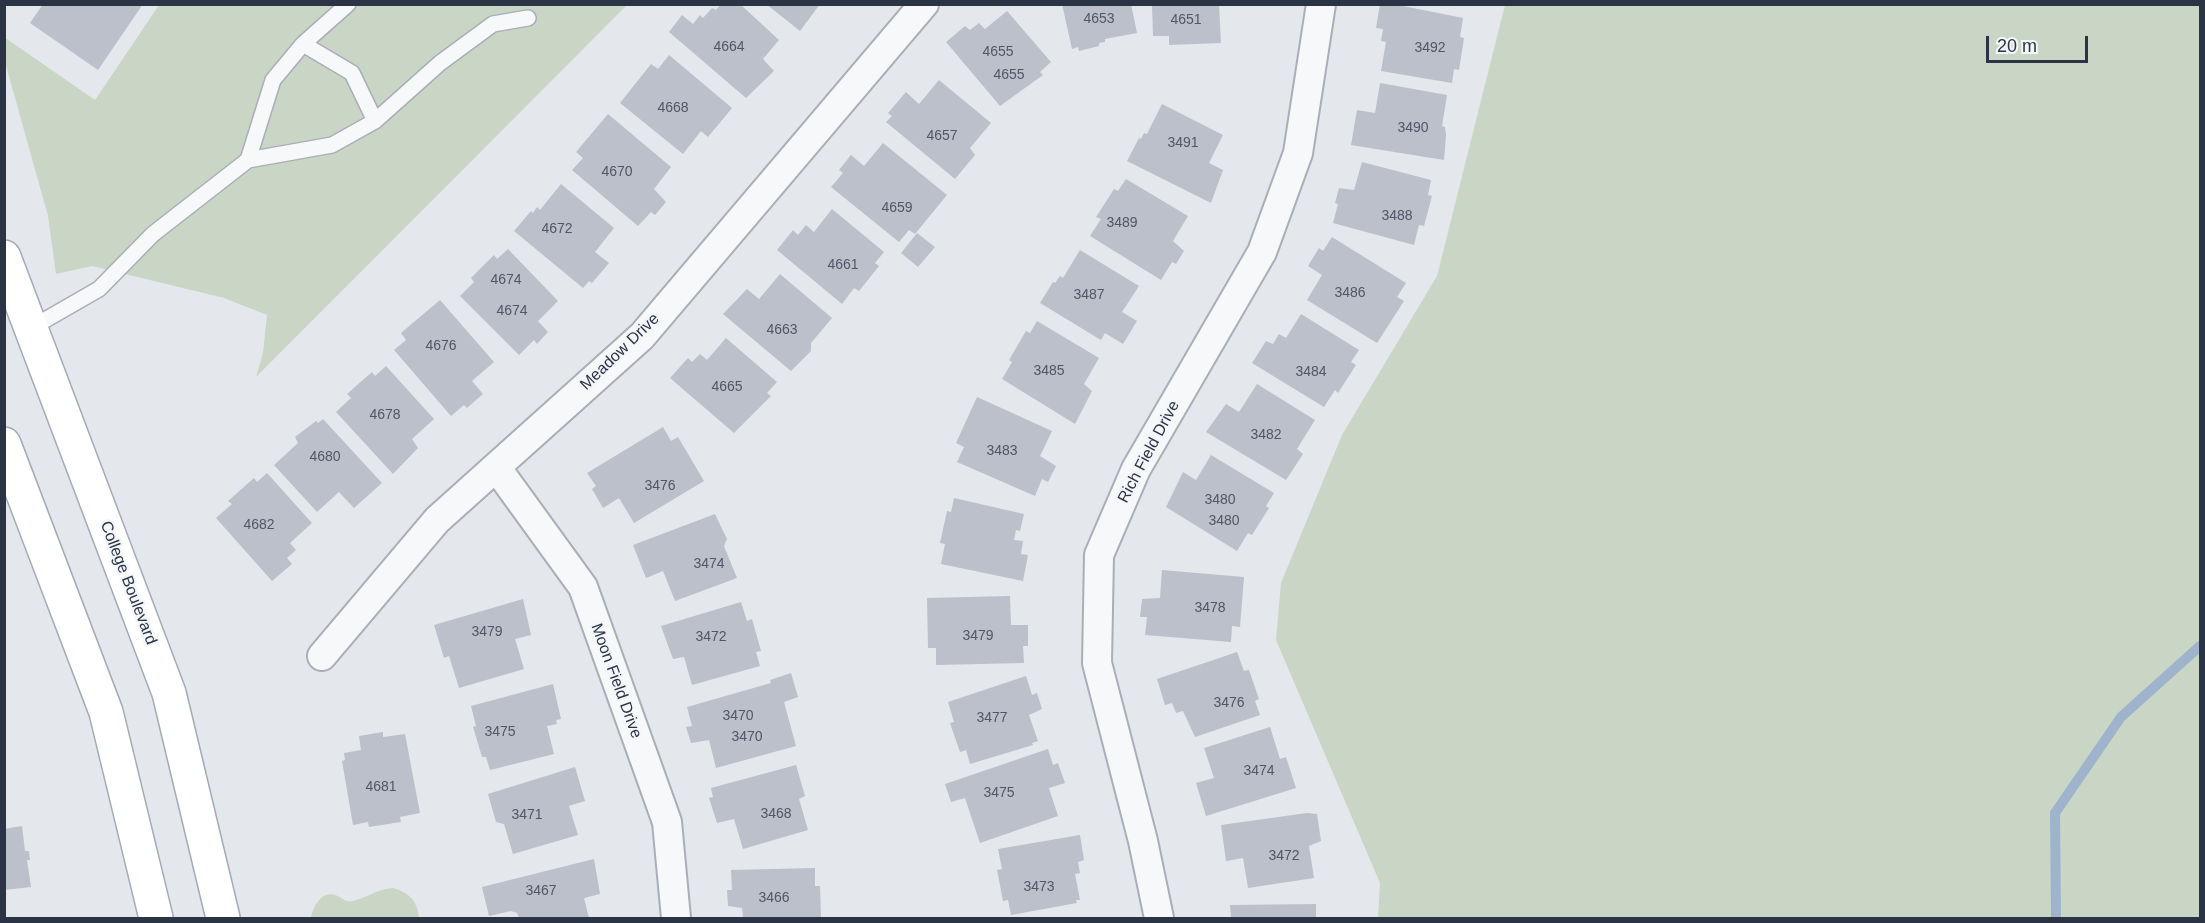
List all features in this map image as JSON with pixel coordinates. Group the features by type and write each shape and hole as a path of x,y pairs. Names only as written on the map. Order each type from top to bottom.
{"main road":[{"name":"College Boulevard","path":"4,257 169,693 223,918"},
{"path":"4,444 106,712 156,918"}],"street":[{"name":"Meadow Drive","path":"322,656 437,520 642,336 924,4"},
{"name":"Rich Field Drive","path":"1160,918 1143,841 1097,663 1099,555 1136,469 1262,252 1298,153 1321,4"},
{"name":"Moon Field Drive","path":"496,467 583,587 667,822 676,918"}],"lane":[{"path":"248,160 273,80 303,44 348,4"},
{"path":"31,328 99,289 153,234 248,160 332,145 375,121 441,63 493,24 528,18"},
{"path":"303,44 352,73 375,121"}],"green space":[{"path":"159,5 627,5 256,377 263,353 267,315 224,298 92,266 56,274 48,216 5,62 4,37 95,100"},
{"path":"1505,5 2200,5 2200,918 1378,918 1380,883 1276,640 1281,583 1342,435 1437,276"},
{"path":"393,888 412,898 419,918 311,918 316,905 326,895 335,895 350,901"}],"building":[{"path":"43,4 143,4 98,70 30,23"},
{"path":"721,4 740,4 779,40 763,59 774,71 746,98 669,32 682,15 693,24 700,15 703,18 712,8 716,10"},
{"path":"766,4 820,4 800,31"},
{"path":"1062,4 1131,4 1137,33 1105,39 1105,42 1099,43 1099,46 1079,51 1078,47 1072,49"},
{"path":"1152,4 1219,4 1221,43 1169,45 1169,36 1153,36"},
{"path":"1380,4 1393,4 1463,18 1460,37 1464,38 1459,70 1454,69 1452,83 1381,71 1386,42 1381,41 1383,29 1376,28"},
{"path":"1007,11 1051,62 1040,72 1043,75 1000,106 946,42 965,26 970,30 979,23 985,29"},
{"path":"669,55 732,108 708,137 701,131 683,154 620,103 651,64 658,69"},
{"path":"939,80 991,123 970,148 975,155 955,179 886,122 892,116 888,113 906,92 919,104"},
{"path":"1380,83 1447,95 1442,126 1445,127 1446,135 1444,160 1351,145 1357,110 1375,113"},
{"path":"1162,104 1223,135 1209,163 1223,170 1211,203 1127,161 1139,138 1141,139 1144,133 1147,134"},
{"path":"608,114 671,167 654,189 666,202 655,215 651,212 638,226 572,170 583,158 576,152"},
{"path":"883,143 947,195 915,234 909,230 899,242 831,187 843,173 839,170 851,155 864,166"},
{"path":"1362,162 1431,180 1428,195 1432,196 1424,226 1419,225 1414,245 1333,223 1339,188 1354,190"},
{"path":"1126,179 1188,216 1173,241 1184,251 1176,264 1172,262 1161,280 1090,236 1101,219 1096,217 1114,189 1118,191"},
{"path":"561,184 614,228 595,252 609,263 592,283 589,281 583,288 514,231 531,211 533,213 537,207 540,210"},
{"path":"832,209 884,252 875,263 879,266 859,291 854,288 842,304 777,250 793,230 798,235 806,225 814,232"},
{"path":"917,233 935,247 918,267 901,253"},
{"path":"1332,237 1406,283 1397,297 1404,301 1377,343 1307,300 1322,275 1308,266 1319,248 1323,251"},
{"path":"508,249 558,301 538,321 548,332 537,344 534,340 519,355 460,296 474,282 471,278 494,255 497,259"},
{"path":"1080,250 1139,286 1122,312 1137,321 1123,344 1105,333 1101,340 1040,303 1053,282 1055,283 1060,276 1063,278"},
{"path":"780,274 832,318 811,343 811,351 791,371 723,314 747,289 759,299"},
{"path":"440,300 494,362 472,381 483,394 467,408 464,405 451,416 394,350 406,340 401,333"},
{"path":"1301,314 1359,350 1351,362 1356,365 1338,393 1335,390 1324,407 1252,363 1266,341 1273,344 1279,334 1286,338"},
{"path":"1037,321 1099,358 1084,384 1092,391 1075,424 1002,379 1012,362 1009,360 1026,331 1030,333"},
{"path":"726,338 777,382 767,393 771,396 734,433 670,378 688,358 692,362 700,354 707,360"},
{"path":"386,366 434,419 412,439 418,448 393,474 336,412 351,398 347,394 372,372 375,376"},
{"path":"1257,384 1315,420 1297,449 1303,454 1286,480 1206,432 1226,404 1239,412"},
{"path":"977,397 1052,431 1040,456 1056,466 1048,482 1042,479 1035,496 957,462 964,447 956,443"},
{"path":"323,419 382,483 354,508 339,492 317,512 274,465 298,443 295,437 316,421 318,423"},
{"path":"663,427 671,441 678,437 704,481 634,523 619,498 603,508 592,489 596,486 587,473"},
{"path":"1211,455 1274,493 1266,506 1269,508 1252,535 1248,533 1237,551 1166,507 1183,472 1196,480"},
{"path":"267,473 312,523 290,543 296,550 287,558 292,564 272,581 216,518 232,504 228,501 254,478 257,482"},
{"path":"954,498 1024,514 1020,531 1016,530 1014,540 1023,541 1021,554 1028,555 1023,581 941,564 945,544 940,543 947,511 951,512"},
{"path":"715,514 727,539 724,546 737,578 675,601 663,571 646,578 633,545"},
{"path":"1162,570 1244,577 1240,627 1232,626 1231,642 1145,635 1147,617 1140,617 1142,599 1160,598"},
{"path":"1010,596 1011,625 1028,625 1028,646 1023,646 1024,663 936,665 936,648 928,648 927,598"},
{"path":"523,599 531,635 515,639 524,669 459,688 449,656 444,658 434,625"},
{"path":"741,602 747,621 752,619 761,651 756,652 760,666 692,685 684,657 673,659 661,626"},
{"path":"1237,652 1244,671 1249,670 1259,699 1255,701 1260,715 1195,737 1183,711 1176,713 1172,703 1165,705 1157,679"},
{"path":"791,673 798,697 784,702 796,746 716,768 709,740 691,743 686,727 692,726 687,707 771,683 770,680"},
{"path":"1026,676 1032,695 1037,693 1042,709 1029,715 1038,741 1032,743 1033,745 970,764 966,750 960,752 950,723 954,722 948,702"},
{"path":"553,684 561,719 556,720 557,724 547,726 554,754 490,770 486,757 482,757 473,727 476,726 471,706"},
{"path":"1270,727 1280,759 1286,757 1296,788 1206,816 1196,783 1214,778 1204,748"},
{"path":"383,732 383,737 405,734 420,813 400,817 401,822 369,827 368,822 353,825 342,761 345,760 344,753 361,750 359,736"},
{"path":"1048,749 1053,765 1058,763 1065,783 1049,788 1058,816 980,843 965,798 951,802 945,784"},
{"path":"796,765 805,796 799,799 808,830 743,849 734,819 717,823 709,798 713,797 711,788"},
{"path":"575,767 585,801 569,806 578,835 513,854 504,824 496,822 488,794"},
{"path":"1307,813 1317,814 1321,841 1309,846 1314,878 1248,888 1243,858 1226,861 1221,825"},
{"path":"22,826 25,851 29,851 30,860 27,860 31,887 4,890 4,829"},
{"path":"1080,835 1084,860 1078,862 1080,873 1075,874 1080,900 1076,900 1077,903 1011,915 1008,900 1003,901 997,870 1002,869 998,849"},
{"path":"594,859 600,894 584,898 589,918 519,918 517,913 511,911 489,916 482,887"},
{"path":"815,868 815,886 820,886 821,918 743,918 742,908 728,906 727,890 732,890 731,870"},
{"path":"1316,904 1316,918 1231,918 1230,905"}],"waterway":[{"path":"2056,918 2055,813 2121,717 2200,646"}]}
